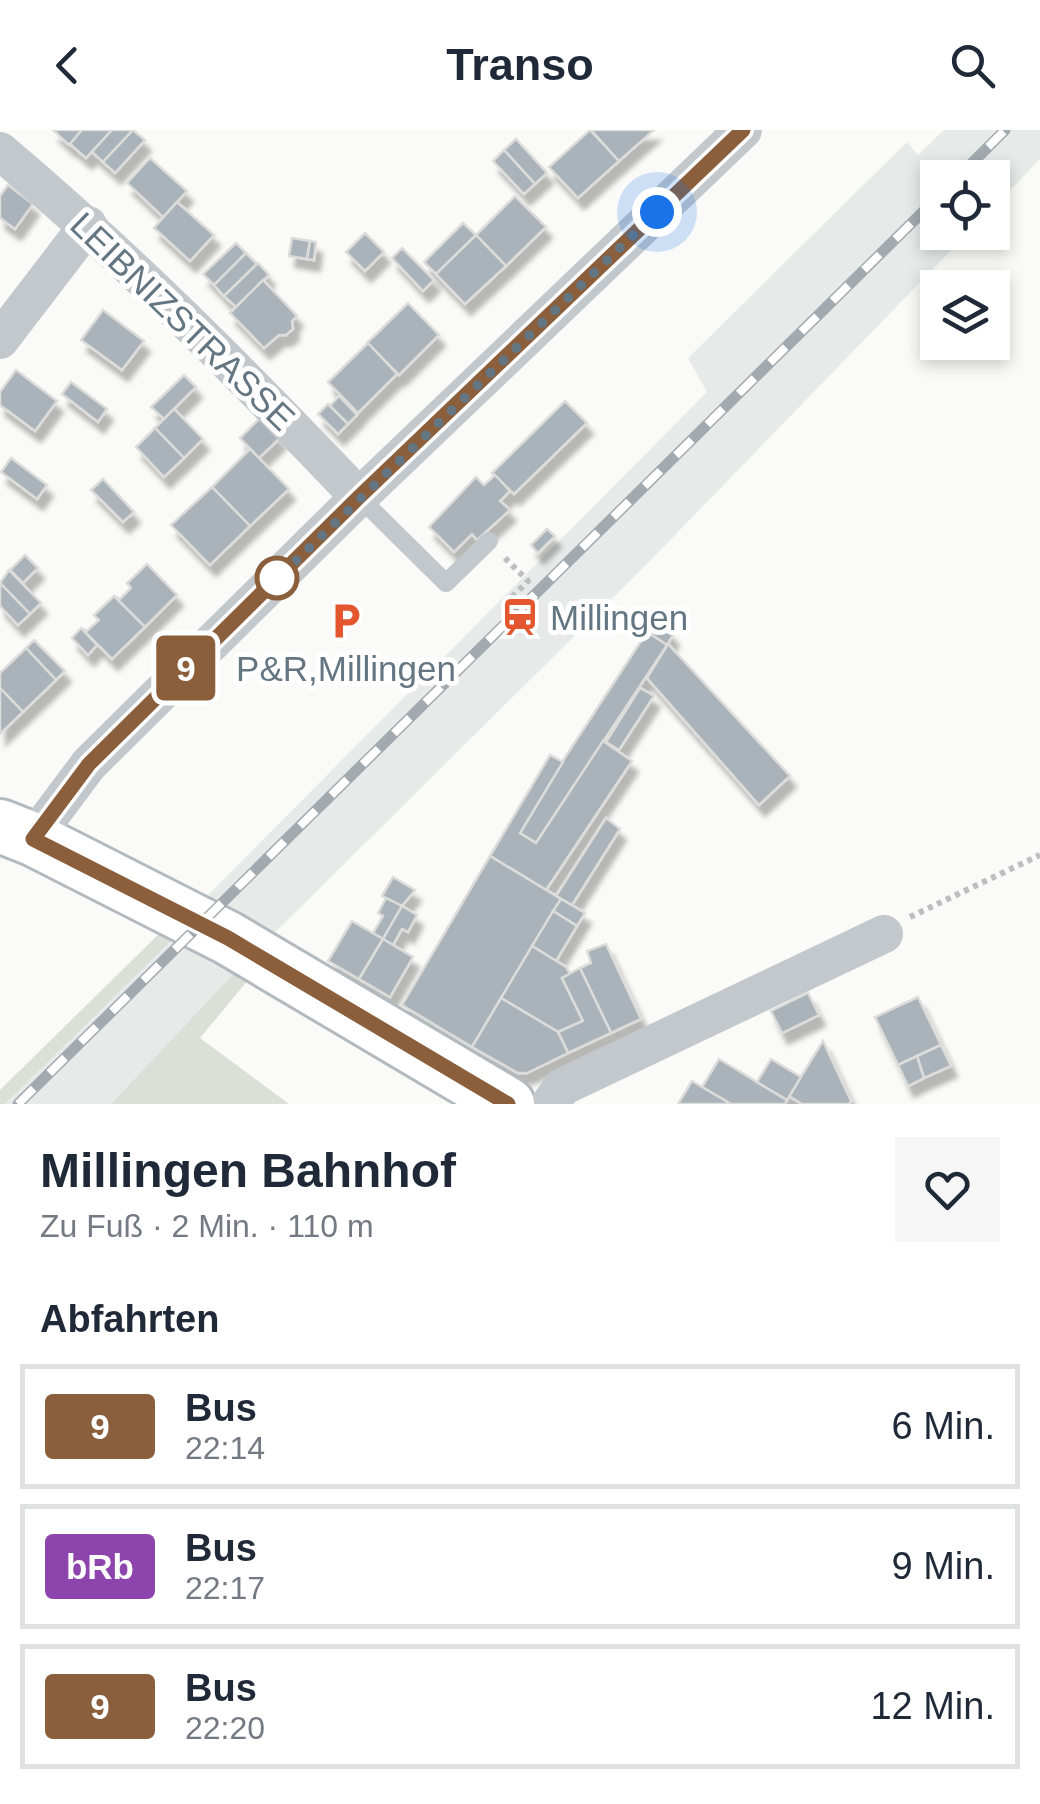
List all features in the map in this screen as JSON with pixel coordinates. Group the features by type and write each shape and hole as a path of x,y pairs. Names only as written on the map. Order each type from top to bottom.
{"street":[{"path":"508,1104 228,938 16,832 743,130"},
{"name":"LEIBNIZSTRASSE","path":"0,151 88,225 229,360 358,498"},
{"path":"0,340 88,225"},
{"path":"550,1104 562,1087 884,934"}],"lane":[{"path":"358,498 446,583 489,541"}],"path":[{"path":"489,541 528,581 502,606 520,625"},
{"path":"884,934 896,924 1040,855"}],"shaded area":[{"path":"944,130 1040,130 1040,159 1010,190 1010,160 920,160 920,250 952,250 932,270 920,270 920,282 642,569 236,971 111,1104 5,1104 176,936 210,893 707,392 688,358 907,142 918,155"},
{"path":"164,929 176,936 5,1104 0,1104 0,1090"},
{"path":"236,971 249,979 200,1038 289,1104 111,1104"}],"building":[{"path":"53,130 82,130 69,145"},
{"path":"82,130 112,130 86,158 70,144"},
{"path":"112,130 133,130 103,162 92,152"},
{"path":"133,130 145,140 115,173 103,162"},
{"path":"590,130 619,161 578,198 549,167"},
{"path":"591,130 654,130 619,161"},
{"path":"516,139 547,173 535,184 504,150"},
{"path":"504,150 535,184 524,194 493,161"},
{"path":"150,158 187,191 163,217 127,183"},
{"path":"8,185 33,204 15,229 0,218 0,196"},
{"path":"515,196 546,227 506,266 476,235"},
{"path":"177,202 214,235 190,261 154,228"},
{"path":"463,223 476,235 436,274 424,262"},
{"path":"365,233 384,252 365,271 346,252"},
{"path":"476,235 506,266 465,304 436,274"},
{"path":"292,238 310,241 307,259 289,256"},
{"path":"310,241 316,242 314,260 307,259"},
{"path":"236,243 246,253 214,285 203,274"},
{"path":"402,248 434,280 423,291 392,258"},
{"path":"246,253 257,264 224,296 214,285"},
{"path":"258,263 269,275 236,307 224,296"},
{"path":"263,280 297,316 292,321 293,329 264,348 230,313"},
{"path":"408,303 439,335 399,375 367,343"},
{"path":"103,310 144,341 122,370 81,340"},
{"path":"368,343 397,374 358,413 328,382"},
{"path":"16,370 57,401 35,431 0,405 0,392"},
{"path":"184,375 196,387 164,419 151,407"},
{"path":"71,382 107,409 98,422 62,394"},
{"path":"339,396 357,415 348,424 330,406"},
{"path":"565,401 587,423 514,494 492,473"},
{"path":"328,404 348,424 338,434 318,414"},
{"path":"174,409 203,439 184,458 155,428"},
{"path":"260,418 280,438 259,458 240,438"},
{"path":"155,428 184,458 164,477 136,447"},
{"path":"250,449 289,489 250,526 212,487"},
{"path":"11,458 47,485 37,499 1,472"},
{"name":"Millingen","path":"495,475 510,491 500,501 510,510 477,540 472,534 454,552 429,527 476,477 484,485"},
{"path":"103,479 134,512 123,522 91,490"},
{"path":"212,487 250,526 210,565 171,525"},
{"path":"547,529 555,536 538,553 531,545"},
{"path":"25,555 38,568 23,583 10,570"},
{"path":"147,564 177,595 145,627 114,596 120,599 131,588 127,583"},
{"path":"9,570 41,603 30,614 0,583"},
{"path":"0,583 30,614 18,625 0,606"},
{"path":"114,596 145,627 112,659 81,628 87,631 99,620 94,615"},
{"path":"656,617 673,635 667,645 647,632"},
{"path":"81,628 97,645 88,655 72,638"},
{"path":"647,632 667,645 536,843 520,833"},
{"path":"34,640 65,671 56,680 26,648"},
{"path":"668,644 790,776 759,805 647,678"},
{"path":"26,648 56,680 23,712 0,688 0,673"},
{"path":"0,688 23,712 0,734"},
{"path":"640,688 654,696 619,750 606,742"},
{"path":"603,741 632,761 546,890 490,856 550,755 563,762 520,833 536,843"},
{"path":"606,818 620,829 572,905 556,896"},
{"path":"490,856 561,899 472,1047 402,1005"},
{"path":"393,877 415,890 402,906 382,896"},
{"path":"386,898 402,906 383,939 373,933 383,916 378,913"},
{"path":"561,899 585,913 577,926 553,911"},
{"path":"402,906 417,915 408,932 402,929 393,945 383,939"},
{"path":"553,911 577,926 556,961 532,946"},
{"path":"352,921 383,939 359,979 328,961"},
{"path":"383,939 413,957 390,997 359,979"},
{"path":"606,944 641,1019 611,1033 580,968 591,963 587,951"},
{"path":"532,946 566,967 570,974 562,978 583,1021 558,1032 501,998"},
{"path":"580,968 611,1033 568,1053 558,1032 583,1021 562,978"},
{"path":"808,993 819,1015 782,1033 771,1011"},
{"path":"918,997 941,1045 898,1065 875,1017"},
{"path":"501,998 558,1032 568,1053 527,1073 518,1073 472,1047"},
{"path":"823,1041 849,1104 802,1104 789,1096"},
{"path":"941,1045 951,1066 924,1078 917,1056"},
{"path":"917,1056 924,1078 908,1086 898,1065"},
{"path":"719,1059 787,1100 785,1104 731,1104 702,1087"},
{"path":"771,1059 801,1077 787,1100 757,1082"},
{"path":"692,1081 702,1087 731,1104 678,1104"}],"railway":[{"path":"975,160 1005,130"},
{"path":"18,1104 920,215"}],"bus line":[{"name":"9","path":"508,1104 228,938 33,839 89,764 358,498 743,130"}],"place":[{"name":"Millingen","path":"520,617"},
{"name":"P&R,Millingen","path":"346,621"}],"route":[{"path":"277,578 274,582 657,212"}]}
